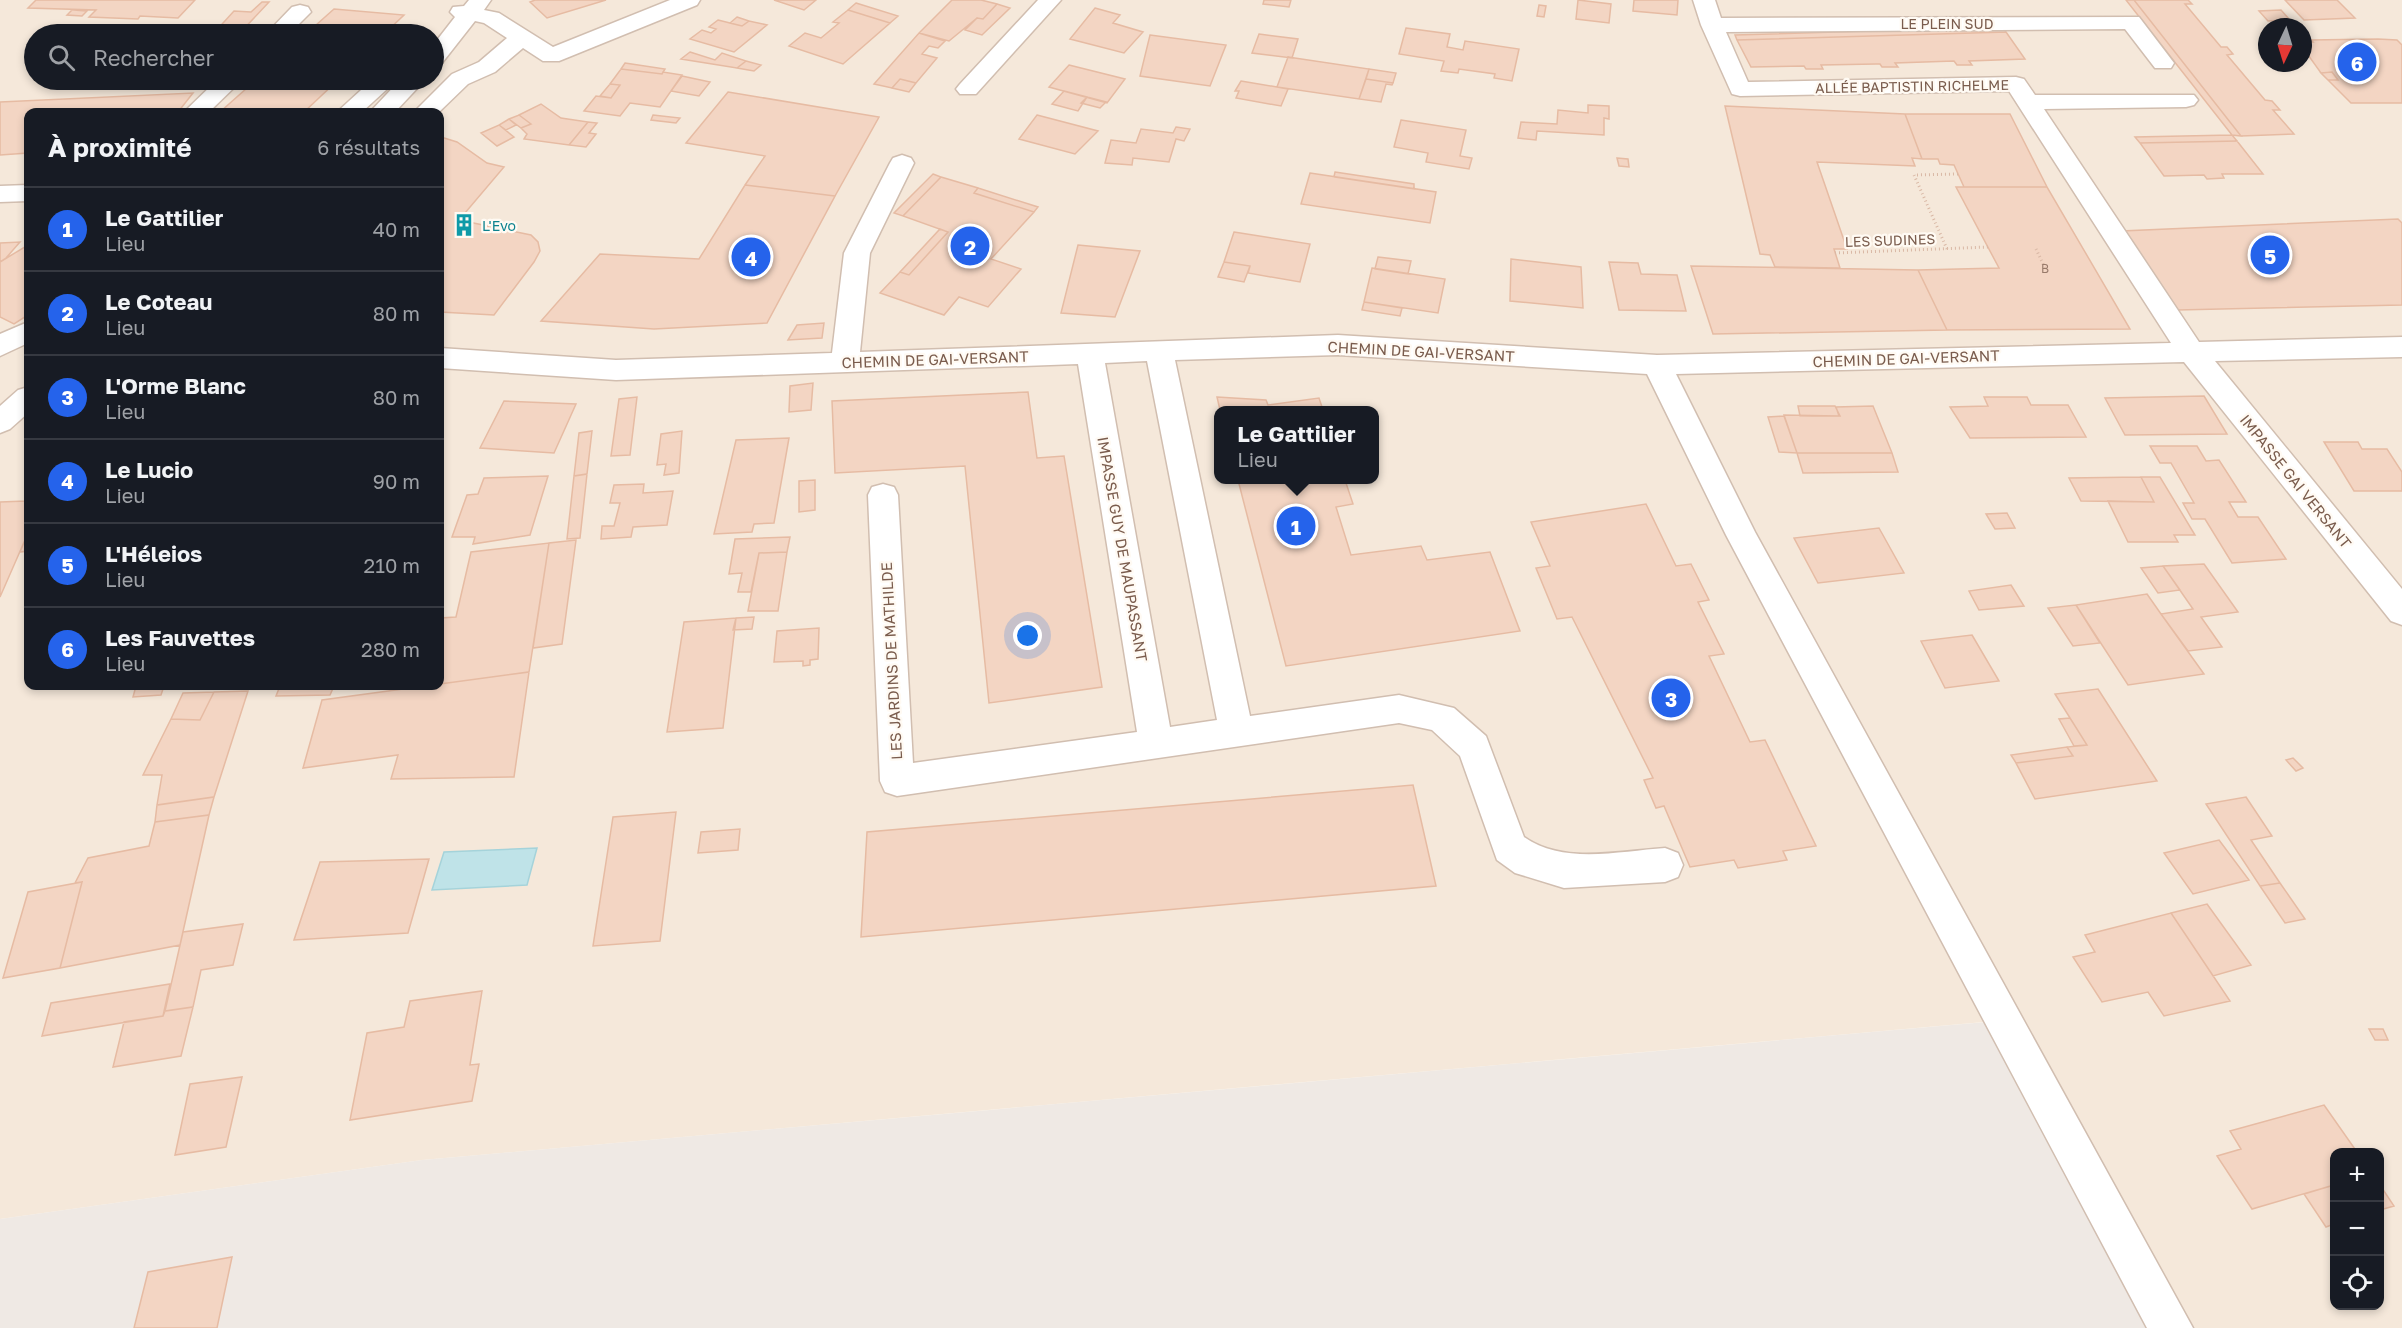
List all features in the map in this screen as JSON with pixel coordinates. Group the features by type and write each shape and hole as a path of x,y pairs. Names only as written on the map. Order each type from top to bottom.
{"street":[{"path":"432,107 689,0"},
{"path":"968,89 1050,0"},
{"path":"1704,0 1712,24"},
{"path":"472,6 521,38 534,63"},
{"path":"444,28 472,6"},
{"path":"444,44 472,6"},
{"path":"287,24 300,12"},
{"name":"LE PLEIN SUD","path":"1712,24 2131,22 2163,63"},
{"name":"ALLÉE BAPTISTIN RICHELME","path":"1712,24 1740,89 2016,84 2190,350"},
{"path":"432,107 460,79 487,67 521,38"},
{"path":"200,108 219,90"},
{"path":"353,108 373,90"},
{"path":"386,108 403,90"},
{"path":"2028,102 2186,100"},
{"path":"845,362 857,253 902,163"},
{"path":"0,194 24,193"},
{"path":"0,346 24,333"},
{"name":"CHEMIN DE GAI-VERSANT","path":"444,357 616,370 1338,345 1657,365 2190,350 2402,347"},
{"name":"IMPASSE GAI VERSANT","path":"2190,350 2402,612"},
{"path":"1159,352 1236,731"},
{"name":"IMPASSE GUY DE MAUPASSANT","path":"1090,354 1156,743"},
{"path":"1657,365 1741,535 2171,1328"},
{"path":"0,422 24,401"},
{"path":"0,437 24,419"},
{"name":"LES JARDINS DE MATHILDE","path":"883,495 897,781 1156,743"},
{"path":"1156,743 1399,709 1442,718 1474,747 1510,848 1528,861 1564,871 1665,865"}],"path":[{"name":"LES SUDINES","path":"1947,249 1914,175 1958,174"},
{"name":"LES SUDINES","path":"1835,253 1988,248"},
{"path":"2036,249 2045,268"}],"shaded area":[{"path":"0,0 2402,0 2402,1328 2174,1328 2006,1020 422,1160 0,1219"},
{"path":"1986,1022 2146,1328 0,1328 0,1219 422,1160"}],"water":[{"path":"537,848 527,885 432,890 444,852"}],"building":[{"path":"36,0 195,0 178,18 140,16 138,19 89,17 96,10 28,8"},
{"path":"535,0 606,0 547,18 530,2"},
{"path":"774,0 816,0 804,10"},
{"path":"952,0 981,0 997,4 983,19 977,18 949,41 919,33"},
{"path":"1264,0 1291,0 1289,7 1263,4"},
{"path":"1578,0 1611,4 1609,23 1576,19"},
{"path":"1634,0 1678,0 1677,15 1633,11"},
{"path":"2126,0 2134,0 2241,136 2232,135"},
{"path":"2134,0 2188,0 2192,4 2185,4 2221,47 2227,47 2233,54 2227,55 2265,100 2272,101 2280,110 2273,110 2294,134 2241,136"},
{"path":"2285,0 2337,0 2355,18 2312,20 2302,18"},
{"path":"262,2 269,2 248,24 222,24 234,11 251,12"},
{"path":"856,3 898,16 890,23 848,10"},
{"path":"997,4 1010,8 982,35 965,30 977,18 983,19"},
{"path":"1539,5 1546,6 1544,17 1537,16"},
{"path":"1095,8 1120,15 1113,23 1143,32 1124,53 1070,39"},
{"path":"334,9 404,15 395,24 317,24"},
{"path":"72,10 87,11 82,16 67,15"},
{"path":"848,10 890,23 843,64 789,46 805,33 821,38 839,23 833,22"},
{"path":"2281,10 2288,18 2265,18 2259,11"},
{"path":"737,17 749,21 742,26 730,23"},
{"path":"718,20 742,26 749,21 767,25 734,52 690,39 702,30 711,33 716,29 709,27"},
{"path":"2003,27 2006,32 1737,40 1735,35"},
{"path":"1406,28 1450,34 1447,47 1463,50 1465,41 1519,49 1512,81 1494,78 1495,74 1459,69 1458,73 1441,71 1444,61 1399,54"},
{"path":"2006,32 2025,59 1969,61 1972,65 1957,65 1954,61 1895,63 1898,67 1882,67 1876,64 1821,65 1823,69 1806,69 1804,66 1751,67 1737,40"},
{"path":"919,33 945,41 938,48 929,46 922,54 937,58 916,83 900,79 892,88 874,84"},
{"path":"1259,34 1298,39 1292,58 1252,53"},
{"path":"1150,35 1226,45 1210,86 1140,76"},
{"path":"2312,40 2397,40 2402,45 2402,103 2351,103 2328,80 2338,80 2332,72 2321,73 2312,60"},
{"path":"690,52 715,60 722,53 746,61 737,68 681,59"},
{"path":"1288,57 1369,69 1359,99 1277,87"},
{"path":"746,61 761,65 754,71 737,68"},
{"path":"625,63 665,69 662,74 621,69"},
{"path":"1069,65 1125,79 1107,103 1049,87"},
{"path":"621,69 682,75 660,107 630,103 620,116 584,111 596,96 611,98 620,85 610,84"},
{"path":"1369,69 1396,73 1393,83 1366,79"},
{"path":"2332,72 2338,80 2328,80 2321,73"},
{"path":"682,76 710,82 699,96 671,91"},
{"path":"900,79 916,83 909,92 892,88"},
{"path":"1366,79 1393,83 1392,85 1386,84 1381,102 1359,99"},
{"path":"1241,81 1288,89 1281,106 1236,98 1239,91 1235,91"},
{"path":"610,84 620,85 611,98 600,96"},
{"path":"245,90 327,90 308,108 224,108"},
{"path":"1064,91 1087,97 1078,111 1052,104"},
{"path":"728,92 879,117 835,196 745,185 765,156 686,143"},
{"path":"193,93 181,108 24,108 24,153 0,155 0,102"},
{"path":"1087,97 1106,102 1100,108 1081,103"},
{"path":"541,104 561,118 588,122 569,145 524,139 527,134 521,128 531,124 519,115"},
{"path":"1588,105 1609,106 1609,119 1604,118 1604,135 1537,131 1536,140 1518,138 1521,122 1557,124 1558,110 1588,113"},
{"path":"1725,106 1905,114 1922,159 1912,158 1915,166 1817,162 1847,249 1834,249 1840,268 1775,267 1770,255 1760,254"},
{"path":"1905,114 2010,114 2047,187 1964,187 1954,165 1940,164 1938,159 1922,159"},
{"path":"519,115 531,124 521,128 509,119"},
{"path":"653,115 680,118 676,123 651,120"},
{"path":"1037,115 1098,131 1075,154 1019,139"},
{"path":"509,119 516,125 506,130 499,125"},
{"path":"1401,120 1466,130 1460,156 1472,158 1469,169 1426,162 1428,153 1394,147"},
{"path":"588,122 597,123 589,133 596,134 586,147 569,145"},
{"path":"499,125 514,137 497,146 481,133"},
{"path":"1176,127 1190,129 1184,141 1176,139 1169,162 1133,158 1132,165 1105,163 1111,140 1136,143 1141,129 1173,133"},
{"path":"2232,135 2237,141 2140,143 2135,137"},
{"name":"L'Evo","path":"444,138 457,142 487,163 504,167 459,220 531,235 538,242 540,251 534,262 494,315 444,312"},
{"path":"2237,141 2263,174 2222,174 2224,178 2207,179 2204,175 2164,176 2140,143"},
{"path":"1617,158 1628,159 1629,167 1619,166"},
{"path":"1335,172 1414,184 1414,189 1334,177"},
{"path":"1310,173 1436,192 1430,223 1301,204"},
{"path":"933,174 941,177 903,216 894,213"},
{"path":"941,177 978,188 974,193 1034,212 991,259 1021,269 988,307 959,297 944,315 880,293 900,272 909,275 948,232 903,216"},
{"path":"745,185 835,196 767,323 654,329 541,321 600,254 699,259"},
{"path":"1956,187 2047,187 2130,329 1947,330 1918,270 1999,268"},
{"path":"978,188 1038,207 1034,212 974,193"},
{"path":"2398,219 2402,223 2402,305 2177,310 2122,231"},
{"path":"940,229 948,232 909,275 900,272"},
{"path":"1234,232 1310,244 1300,282 1248,273 1250,266 1224,262"},
{"path":"20,242 6,258 0,262 0,243"},
{"path":"1078,245 1140,251 1115,317 1061,313"},
{"path":"24,247 24,318 14,324 0,317 0,262"},
{"path":"1378,257 1411,261 1408,274 1375,269"},
{"path":"1511,259 1581,267 1583,308 1510,301"},
{"path":"1224,262 1250,266 1244,282 1218,277"},
{"path":"1609,262 1638,263 1641,274 1677,275 1686,311 1619,310"},
{"path":"1691,266 1918,270 1947,330 1713,334"},
{"path":"1372,268 1445,279 1438,313 1364,302"},
{"path":"1364,302 1402,308 1400,316 1362,310"},
{"path":"824,323 822,338 788,340 797,325"},
{"path":"813,383 811,410 789,412 790,386"},
{"path":"1028,392 1037,458 1064,456 1102,687 989,703 965,466 835,473 832,401"},
{"path":"2204,396 2227,434 2125,435 2105,398"},
{"path":"637,397 630,455 611,456 619,399"},
{"path":"1217,397 1266,400 1268,405 1319,398 1322,406 1219,406"},
{"path":"1984,397 2027,397 2031,405 2068,405 2086,437 1970,438 1950,407 1988,406"},
{"path":"504,401 576,404 554,453 480,448"},
{"path":"1798,406 1835,406 1840,416 1800,416"},
{"path":"1873,406 1892,453 1797,453 1784,415 1839,416 1836,407"},
{"path":"1784,416 1797,453 1779,452 1768,417"},
{"path":"592,431 587,474 574,476 579,433"},
{"path":"682,431 679,473 664,475 666,464 657,465 661,434"},
{"path":"789,438 774,523 754,524 752,532 714,534 736,440"},
{"path":"2324,442 2358,442 2362,449 2387,449 2402,472 2402,491 2354,491"},
{"path":"2150,446 2197,446 2206,461 2219,460 2246,502 2229,502 2238,517 2258,517 2286,559 2232,563 2205,519 2192,519 2183,503 2194,503 2171,463 2160,463"},
{"path":"1797,453 1892,453 1898,472 1803,473"},
{"path":"587,474 580,538 567,539 574,476"},
{"path":"548,476 530,535 473,544 475,537 452,537 467,495 478,494 484,478"},
{"path":"2141,477 2154,502 2081,501 2069,478"},
{"path":"2141,477 2160,477 2195,535 2174,535 2178,542 2128,542 2108,501 2154,502"},
{"path":"815,480 815,510 799,512 799,481"},
{"path":"644,484 643,493 673,491 667,525 633,527 631,537 601,539 602,526 614,526 620,503 610,503 614,485"},
{"path":"1239,484 1346,484 1353,504 1336,507 1351,555 1421,546 1427,560 1490,552 1520,631 1286,666"},
{"path":"24,501 24,542 0,597 0,502"},
{"path":"1646,504 1676,566 1691,564 1709,600 1698,602 1724,654 1709,656 1750,742 1765,740 1816,846 1783,851 1787,860 1738,868 1734,860 1690,867 1664,806 1656,808 1644,780 1653,778 1572,617 1557,619 1536,568 1550,566 1531,522"},
{"path":"2007,513 2015,528 1995,529 1986,514"},
{"path":"1879,528 1904,573 1818,583 1794,538"},
{"path":"790,537 787,552 759,553 751,592 738,592 742,573 729,574 735,539"},
{"path":"576,540 562,644 533,648 549,543"},
{"path":"549,543 529,672 444,683 444,618 456,617 471,552"},
{"path":"787,552 778,611 748,611 759,553"},
{"path":"2204,564 2238,612 2201,617 2222,647 2188,651 2161,614 2193,609 2163,566"},
{"path":"2163,566 2180,590 2158,593 2141,568"},
{"path":"2011,585 2024,606 1979,610 1969,591"},
{"path":"2147,594 2204,674 2128,685 2076,605"},
{"path":"2076,605 2100,643 2073,646 2048,608"},
{"path":"754,617 752,629 733,630 736,618"},
{"path":"736,618 723,728 667,732 684,622"},
{"path":"819,628 818,659 810,660 810,665 803,666 803,661 774,662 777,631"},
{"path":"1972,635 1999,681 1945,688 1921,641"},
{"path":"529,672 514,777 391,779 398,755 303,768 322,700 396,690 444,690 444,683"},
{"path":"2098,689 2157,781 2035,799 2016,763 2073,756 2067,747 2087,745 2055,694"},
{"path":"135,690 163,690 161,695 133,697"},
{"path":"278,690 332,690 330,695 276,696"},
{"path":"248,691 214,797 157,805 162,775 143,775 171,719 200,720 214,692"},
{"path":"214,692 200,720 171,719 183,693"},
{"path":"2070,718 2087,745 2074,746 2059,719"},
{"path":"2067,747 2073,756 2016,763 2011,755"},
{"path":"2293,758 2303,768 2296,771 2286,760"},
{"path":"1413,785 1436,886 861,937 867,832"},
{"path":"214,797 209,815 155,822 157,805"},
{"path":"2246,797 2272,836 2251,840 2280,883 2260,886 2206,804"},
{"path":"676,812 660,941 593,946 613,817"},
{"path":"209,815 180,945 60,968 82,882 75,883 88,858 149,846 155,822"},
{"path":"740,829 738,850 698,853 701,832"},
{"path":"2219,840 2249,880 2193,894 2164,853"},
{"path":"429,859 408,933 294,940 320,862"},
{"path":"82,882 60,968 3,978 28,892"},
{"path":"2280,883 2305,919 2285,923 2260,886"},
{"path":"2207,904 2251,965 2213,976 2171,913"},
{"path":"2171,913 2230,1001 2164,1016 2148,992 2102,1002 2073,957 2095,952 2085,935"},
{"path":"243,924 233,965 201,970 193,1007 165,1011 183,932"},
{"path":"170,984 163,1016 42,1036 51,1003"},
{"path":"482,991 470,1065 479,1064 472,1101 350,1120 367,1033 404,1027 410,1001"},
{"path":"193,1007 181,1056 113,1067 124,1022 163,1016 165,1011"},
{"path":"2369,1029 2383,1029 2388,1040 2375,1040"},
{"path":"242,1077 226,1147 175,1155 190,1084"},
{"path":"2324,1105 2354,1148 2330,1148 2330,1186 2252,1209 2217,1156 2241,1149 2230,1131"},
{"path":"2330,1186 2330,1226 2326,1227 2304,1194"},
{"path":"2384,1191 2394,1206 2384,1209"},
{"path":"232,1257 217,1328 134,1328 148,1272"}],"place":[{"name":"Les Fauvettes","path":"2357,62"},
{"name":"L'Evo","path":"464,225"},
{"name":"Le Coteau","path":"970,246"},
{"name":"L'Héleios","path":"2270,255"},
{"name":"Le Lucio","path":"751,257"},
{"name":"Le Gattilier","path":"1296,526"},
{"name":"L'Orme Blanc","path":"1671,698"}]}
